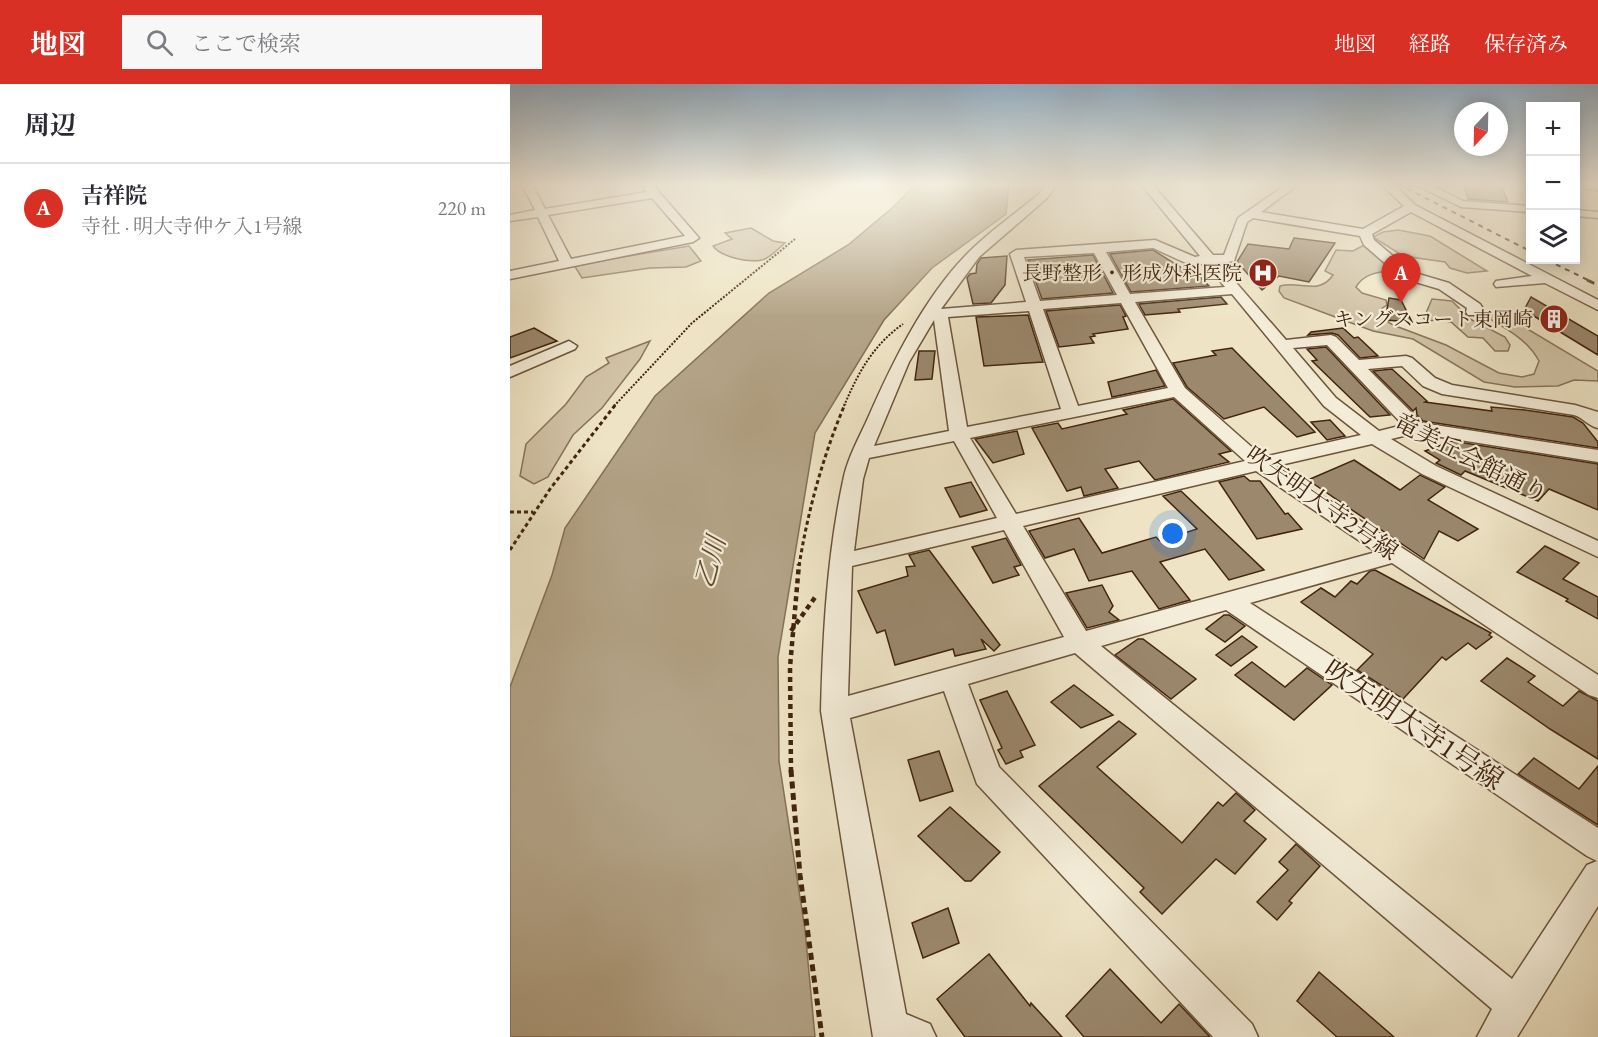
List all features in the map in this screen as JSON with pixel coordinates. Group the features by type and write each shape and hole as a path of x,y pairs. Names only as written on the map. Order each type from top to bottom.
{"street":[{"path":"550,228 567,264"},
{"path":"510,275 693,238 685,228"},
{"path":"900,1034 835,711 834,664 841,561 854,479 861,454 886,393 968,260 1005,228"},
{"path":"1183,228 1210,260"},
{"path":"1071,411 1016,254 1155,244 1193,261 1229,258 1239,228"},
{"path":"1338,228 1365,233 1373,228"},
{"path":"1451,228 1598,306"},
{"path":"1365,233 1368,242 1407,275 1444,286 1475,307 1473,312"},
{"name":"吹矢明大寺2号線","path":"1098,249 1178,391 1259,464 1598,688"},
{"name":"竜美丘会館通り","path":"1210,260 1330,402 1376,438 1429,470 1598,550"},
{"path":"1501,284 1546,279"},
{"path":"935,314 1234,290"},
{"path":"935,314 959,434 1009,524 1080,643 1516,1005"},
{"path":"1281,345 1331,340 1416,428"},
{"path":"510,372 569,346"},
{"path":"1355,365 1406,361 1429,382 1448,390 1575,410 1590,414 1598,423"},
{"path":"861,454 1178,391"},
{"path":"841,561 1009,524 1416,428 1598,456"},
{"path":"835,711 953,680 1396,554"},
{"name":"吹矢明大寺1号線","path":"1231,602 1598,846"},
{"path":"953,680 987,775 1239,1037"},
{"path":"1496,1037 1598,876"}],"path":[{"path":"510,550 586,439 633,383 694,322 795,239"},
{"path":"510,512 534,512"}],"shaded area":[{"path":"752,228 773,241 785,243 762,260 742,260 728,256 713,246 732,239 725,233"},
{"path":"1398,230 1430,236 1487,271 1467,273 1450,268 1445,262 1403,256 1373,237 1383,232"},
{"path":"1366,244 1399,269 1370,275 1356,287 1362,293 1386,300 1387,305 1381,309 1384,319 1393,325 1446,345 1499,373 1522,377 1534,374 1539,361 1527,345 1513,333 1480,313 1499,312 1598,371 1598,381 1574,380 1558,386 1515,387 1484,382 1413,339 1373,331 1284,298 1279,291 1280,286 1287,285 1321,285 1333,275 1325,271 1336,250 1353,251"},
{"path":"689,246 701,261 686,267 650,268 582,278 574,265"},
{"path":"1432,299 1452,301 1470,319 1505,337 1510,345 1508,351 1495,351 1483,338 1468,337 1451,322 1426,321 1422,316 1426,313"},
{"path":"650,341 640,359 602,408 573,435 548,477 534,484 520,476 526,444 566,404 586,377 609,363 606,358"}],"water":[{"name":"乙川","path":"868,228 986,228 932,268 884,320 815,433 778,657 779,761 805,930 815,1037 510,1037 510,687 552,575 565,528 655,396 769,293 848,245"}],"building":[{"path":"1294,238 1335,243 1309,282 1279,276 1262,290 1237,262 1248,244 1289,249"},
{"path":"1153,250 1193,275 1197,274 1209,286 1131,292 1110,254"},
{"path":"1093,255 1113,293 1042,299 1028,260"},
{"path":"1007,256 1005,285 991,303 973,304 967,278 970,274 976,273 977,264 981,258"},
{"path":"1221,297 1227,304 1145,315 1139,304"},
{"name":"キングスコート東岡崎","path":"1531,297 1598,336 1598,355 1524,310"},
{"path":"1389,298 1401,300 1412,322 1385,320"},
{"path":"1120,305 1126,316 1123,317 1128,329 1093,334 1095,336 1090,337 1094,343 1059,347 1046,311"},
{"path":"1028,315 1043,362 984,366 976,317"},
{"path":"534,328 557,341 510,358 510,337"},
{"path":"1343,328 1354,338 1358,337 1378,356 1360,358 1338,335 1332,333 1308,335 1311,332"},
{"path":"1326,347 1390,415 1370,417 1312,361 1317,360 1307,349"},
{"path":"1232,348 1315,432 1297,437 1264,407 1224,419 1187,387 1173,363 1216,355 1212,351"},
{"path":"919,351 935,351 932,379 915,380"},
{"path":"1392,369 1427,401 1425,402 1492,411 1491,407 1573,417 1583,423 1598,442 1598,448 1423,421 1417,415 1416,408 1413,411 1373,371"},
{"path":"1156,370 1165,386 1112,397 1108,382"},
{"path":"1173,399 1231,451 1219,454 1229,462 1155,480 1139,461 1105,469 1118,488 1084,496 1081,487 1067,491 1032,428 1058,423 1062,429 1127,414 1123,410"},
{"path":"1330,420 1345,436 1327,440 1311,422"},
{"path":"1017,431 1024,454 993,463 975,439"},
{"path":"1452,441 1598,464 1598,510 1549,489 1538,501 1465,471 1461,475 1436,463 1440,460 1425,451"},
{"path":"1354,460 1400,490 1420,475 1445,487 1428,500 1478,529 1458,541 1439,531 1424,559 1308,480"},
{"path":"1244,476 1250,481 1260,481 1285,514 1288,513 1302,529 1257,539 1219,482"},
{"path":"971,482 987,510 960,517 945,488"},
{"path":"1181,491 1264,570 1229,580 1205,549 1160,562 1190,600 1159,609 1132,571 1089,581 1074,549 1045,558 1029,531 1079,518 1102,553 1156,537 1160,541 1197,529 1163,496"},
{"path":"1006,538 1021,565 1014,567 1019,575 993,583 972,547"},
{"path":"1545,546 1579,563 1563,579 1598,597 1598,619 1566,601 1568,599 1517,572"},
{"path":"929,550 1000,645 994,651 981,639 986,649 955,656 953,649 895,665 885,630 877,633 858,591 908,576 906,567 915,566 909,555"},
{"path":"1375,570 1491,633 1489,635 1492,637 1476,649 1468,643 1446,660 1442,657 1403,699 1357,670 1373,654 1301,602 1321,588 1335,597 1351,581 1357,584 1370,571"},
{"path":"1102,585 1113,606 1109,612 1119,620 1087,628 1066,593"},
{"path":"1224,615 1229,615 1245,626 1225,642 1206,629"},
{"path":"1242,636 1257,647 1231,666 1216,655"},
{"path":"1138,639 1143,639 1196,679 1171,699 1115,655"},
{"path":"1507,658 1535,676 1528,682 1563,706 1579,691 1598,701 1598,759 1481,681"},
{"path":"1252,662 1285,687 1307,668 1332,685 1294,720 1235,675"},
{"path":"1074,685 1113,715 1081,728 1051,702"},
{"path":"1007,691 1035,745 1020,751 1023,757 1006,764 998,750 1002,748 980,700"},
{"path":"1119,721 1136,734 1097,767 1182,843 1218,802 1223,806 1236,793 1255,810 1244,821 1266,839 1235,874 1216,859 1162,914 1140,892 1144,888 1039,786"},
{"path":"939,751 953,791 920,801 908,760"},
{"path":"1534,758 1579,789 1598,766 1598,825 1518,774"},
{"path":"950,807 1000,852 971,881 965,881 918,836"},
{"path":"1296,844 1320,866 1289,901 1292,903 1277,920 1257,902 1288,870 1279,862"},
{"path":"948,908 959,943 923,958 912,923"},
{"path":"989,954 1030,1006 1031,1003 1062,1037 965,1037 937,999"},
{"path":"1110,969 1161,1023 1179,1004 1210,1037 1084,1037 1066,1016"},
{"path":"1319,972 1394,1037 1337,1037 1297,1001"}],"railway":[{"path":"1486,228 1526,249"},
{"path":"1555,264 1590,281"},
{"path":"1587,280 1598,285"}],"place":[{"name":"長野整形・形成外科医院","path":"1263,273"},
{"name":"吉祥院","path":"1401,303"},
{"name":"キングスコート東岡崎","path":"1554,319"}]}
